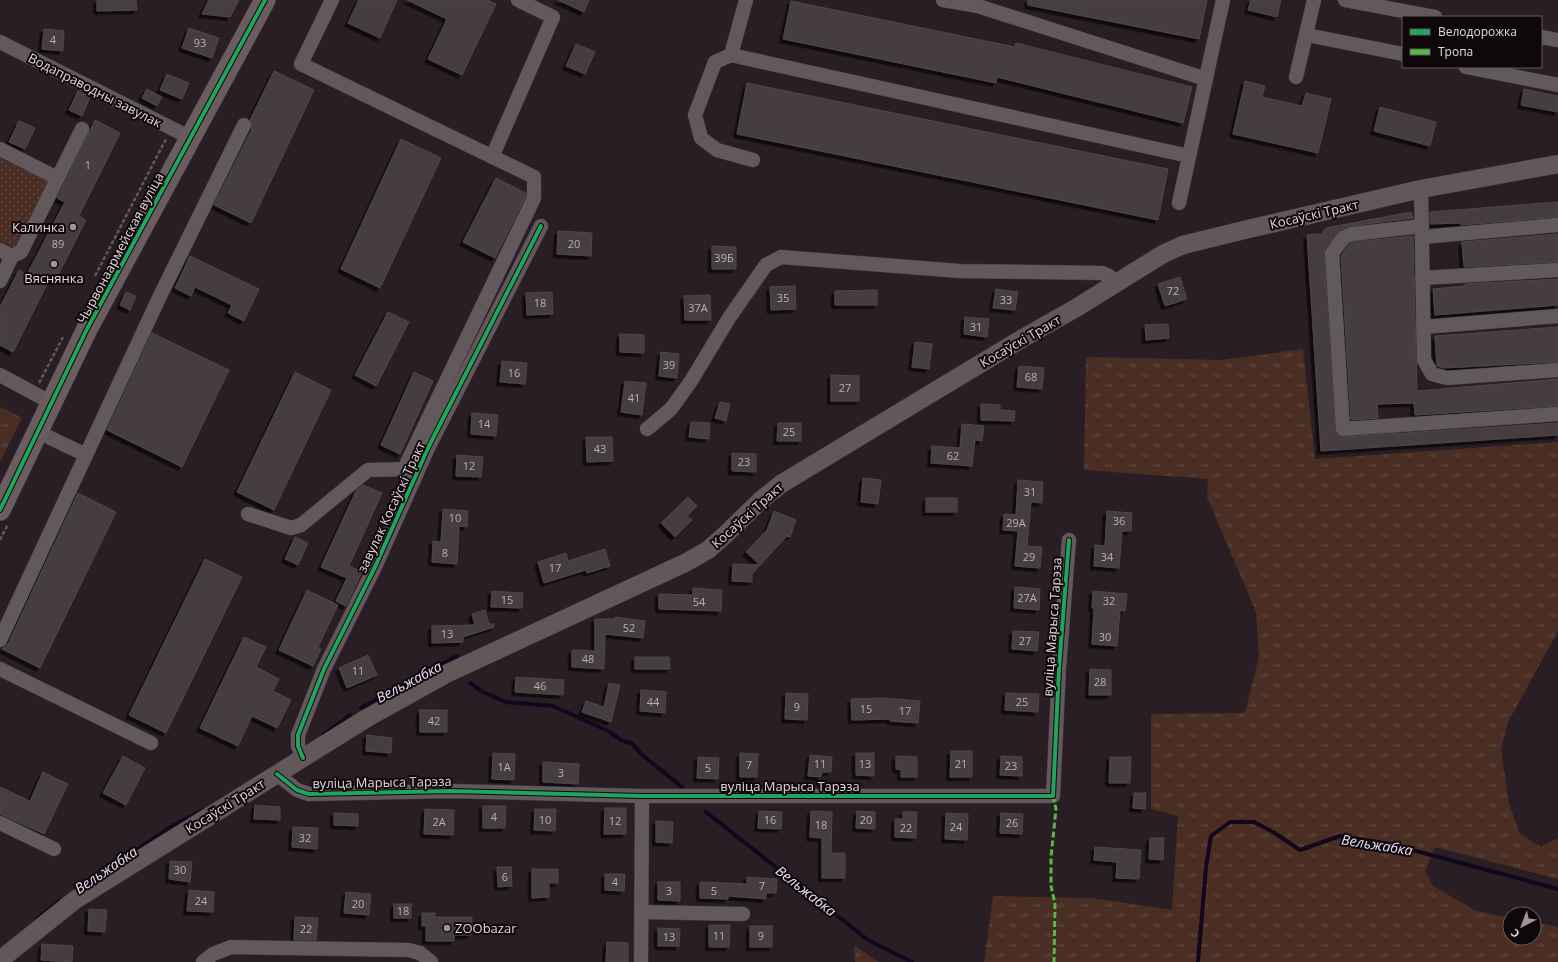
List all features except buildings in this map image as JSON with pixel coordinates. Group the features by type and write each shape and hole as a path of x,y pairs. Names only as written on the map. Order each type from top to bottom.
{"highway":[{"name":"Чырвонаармейская вуліца","path":"0,510 87,329 265,0"}],"main road":[{"name":"Косаўскі Тракт","path":"0,960 74,900 367,718 448,673 685,563 708,550 742,521 761,500 781,484 1116,284 1163,254 1183,245 1422,190 1558,164"}],"street":[{"path":"248,514 291,528 302,525 368,470 404,469 534,198 534,177 301,64 332,0"},
{"path":"492,157 551,25 553,17 541,5 518,0"},
{"path":"731,56 746,0"},
{"path":"943,0 978,6 1206,79"},
{"path":"1179,203 1223,0"},
{"path":"1296,77 1314,0"},
{"path":"1346,0 1430,16"},
{"path":"1307,35 1402,54"},
{"path":"1542,37 1558,40"},
{"name":"Водаправодны завулак","path":"0,42 191,138"},
{"path":"753,160 717,150 700,138 695,115 715,62 731,56 1189,156"},
{"path":"1471,68 1558,86"},
{"path":"0,640 159,298 244,126"},
{"path":"0,281 6,253 21,252 82,129"},
{"path":"0,149 57,178"},
{"path":"1422,190 1424,360 1432,374 1447,378 1558,370"},
{"path":"1558,225 1352,234 1344,237 1332,253 1343,429 1558,414"},
{"name":"завулак Косаўскі Тракт","path":"303,758 298,746 298,735 324,669 375,567 428,448 541,226"},
{"path":"647,429 671,409 691,381 729,318 766,265 781,257 960,271 1102,273 1109,276 1116,284"},
{"path":"1422,278 1558,270"},
{"path":"1423,327 1558,316"},
{"path":"0,376 34,392 52,403"},
{"path":"38,432 86,455"},
{"name":"вуліца Марыса Тарэза","path":"277,774 297,790 309,794 450,791 642,796 1053,796 1059,668 1069,540"},
{"path":"0,669 151,743"},
{"path":"641,962 642,796"},
{"path":"0,823 54,849"},
{"path":"641,912 743,914"},
{"path":"203,962 213,954 230,947 409,950 420,953 431,962"}],"path":[{"path":"93,279 171,128"},
{"path":"34,392 65,333"}],"green space":[{"path":"0,158 50,182 16,249 0,241"},
{"path":"1303,349 1315,459 1558,442 1558,631 1508,722 1501,749 1509,804 1520,834 1541,847 1558,838 1558,879 1435,847 1425,871 1433,886 1476,911 1502,916 1502,946 1542,946 1542,924 1558,927 1558,962 984,962 993,896 1093,898 1172,910 1178,816 1151,809 1151,714 1245,713 1259,656 1256,612 1207,497 1208,479 1084,470 1086,357 1221,360"},
{"path":"1,407 22,418 0,462 0,409"},
{"path":"854,945 878,962 855,962"}],"waterway":[{"name":"Вельжабка","path":"361,708 457,656"},
{"name":"Вельжабка","path":"470,683 483,692 506,702 553,706 608,731 621,740 633,744 641,754 682,787"},
{"name":"Вельжабка","path":"323,735 350,715"},
{"name":"Вельжабка","path":"108,869 174,825 203,810"},
{"name":"Вельжабка","path":"706,812 868,940 912,962"},
{"name":"Вельжабка","path":"1198,962 1206,867 1211,836 1230,822 1254,822 1273,832 1300,850 1340,836 1390,844 1558,889"},
{"name":"Вельжабка","path":"37,919 59,901"}],"marked path":[{"path":"1053,796 1056,809 1051,857 1051,886 1055,904 1054,962"}],"cycle path":[{"path":"0,510 87,329 265,0"},
{"path":"303,758 298,746 298,735 324,669 375,567 428,448 541,226"},
{"path":"277,774 297,790 309,794 450,791 642,796 1053,796 1059,668 1069,540"}],"place":[{"name":"Калинка","path":"73,227"},
{"name":"Вяснянка","path":"54,264"},
{"name":"ZOObazar","path":"447,928"}]}
